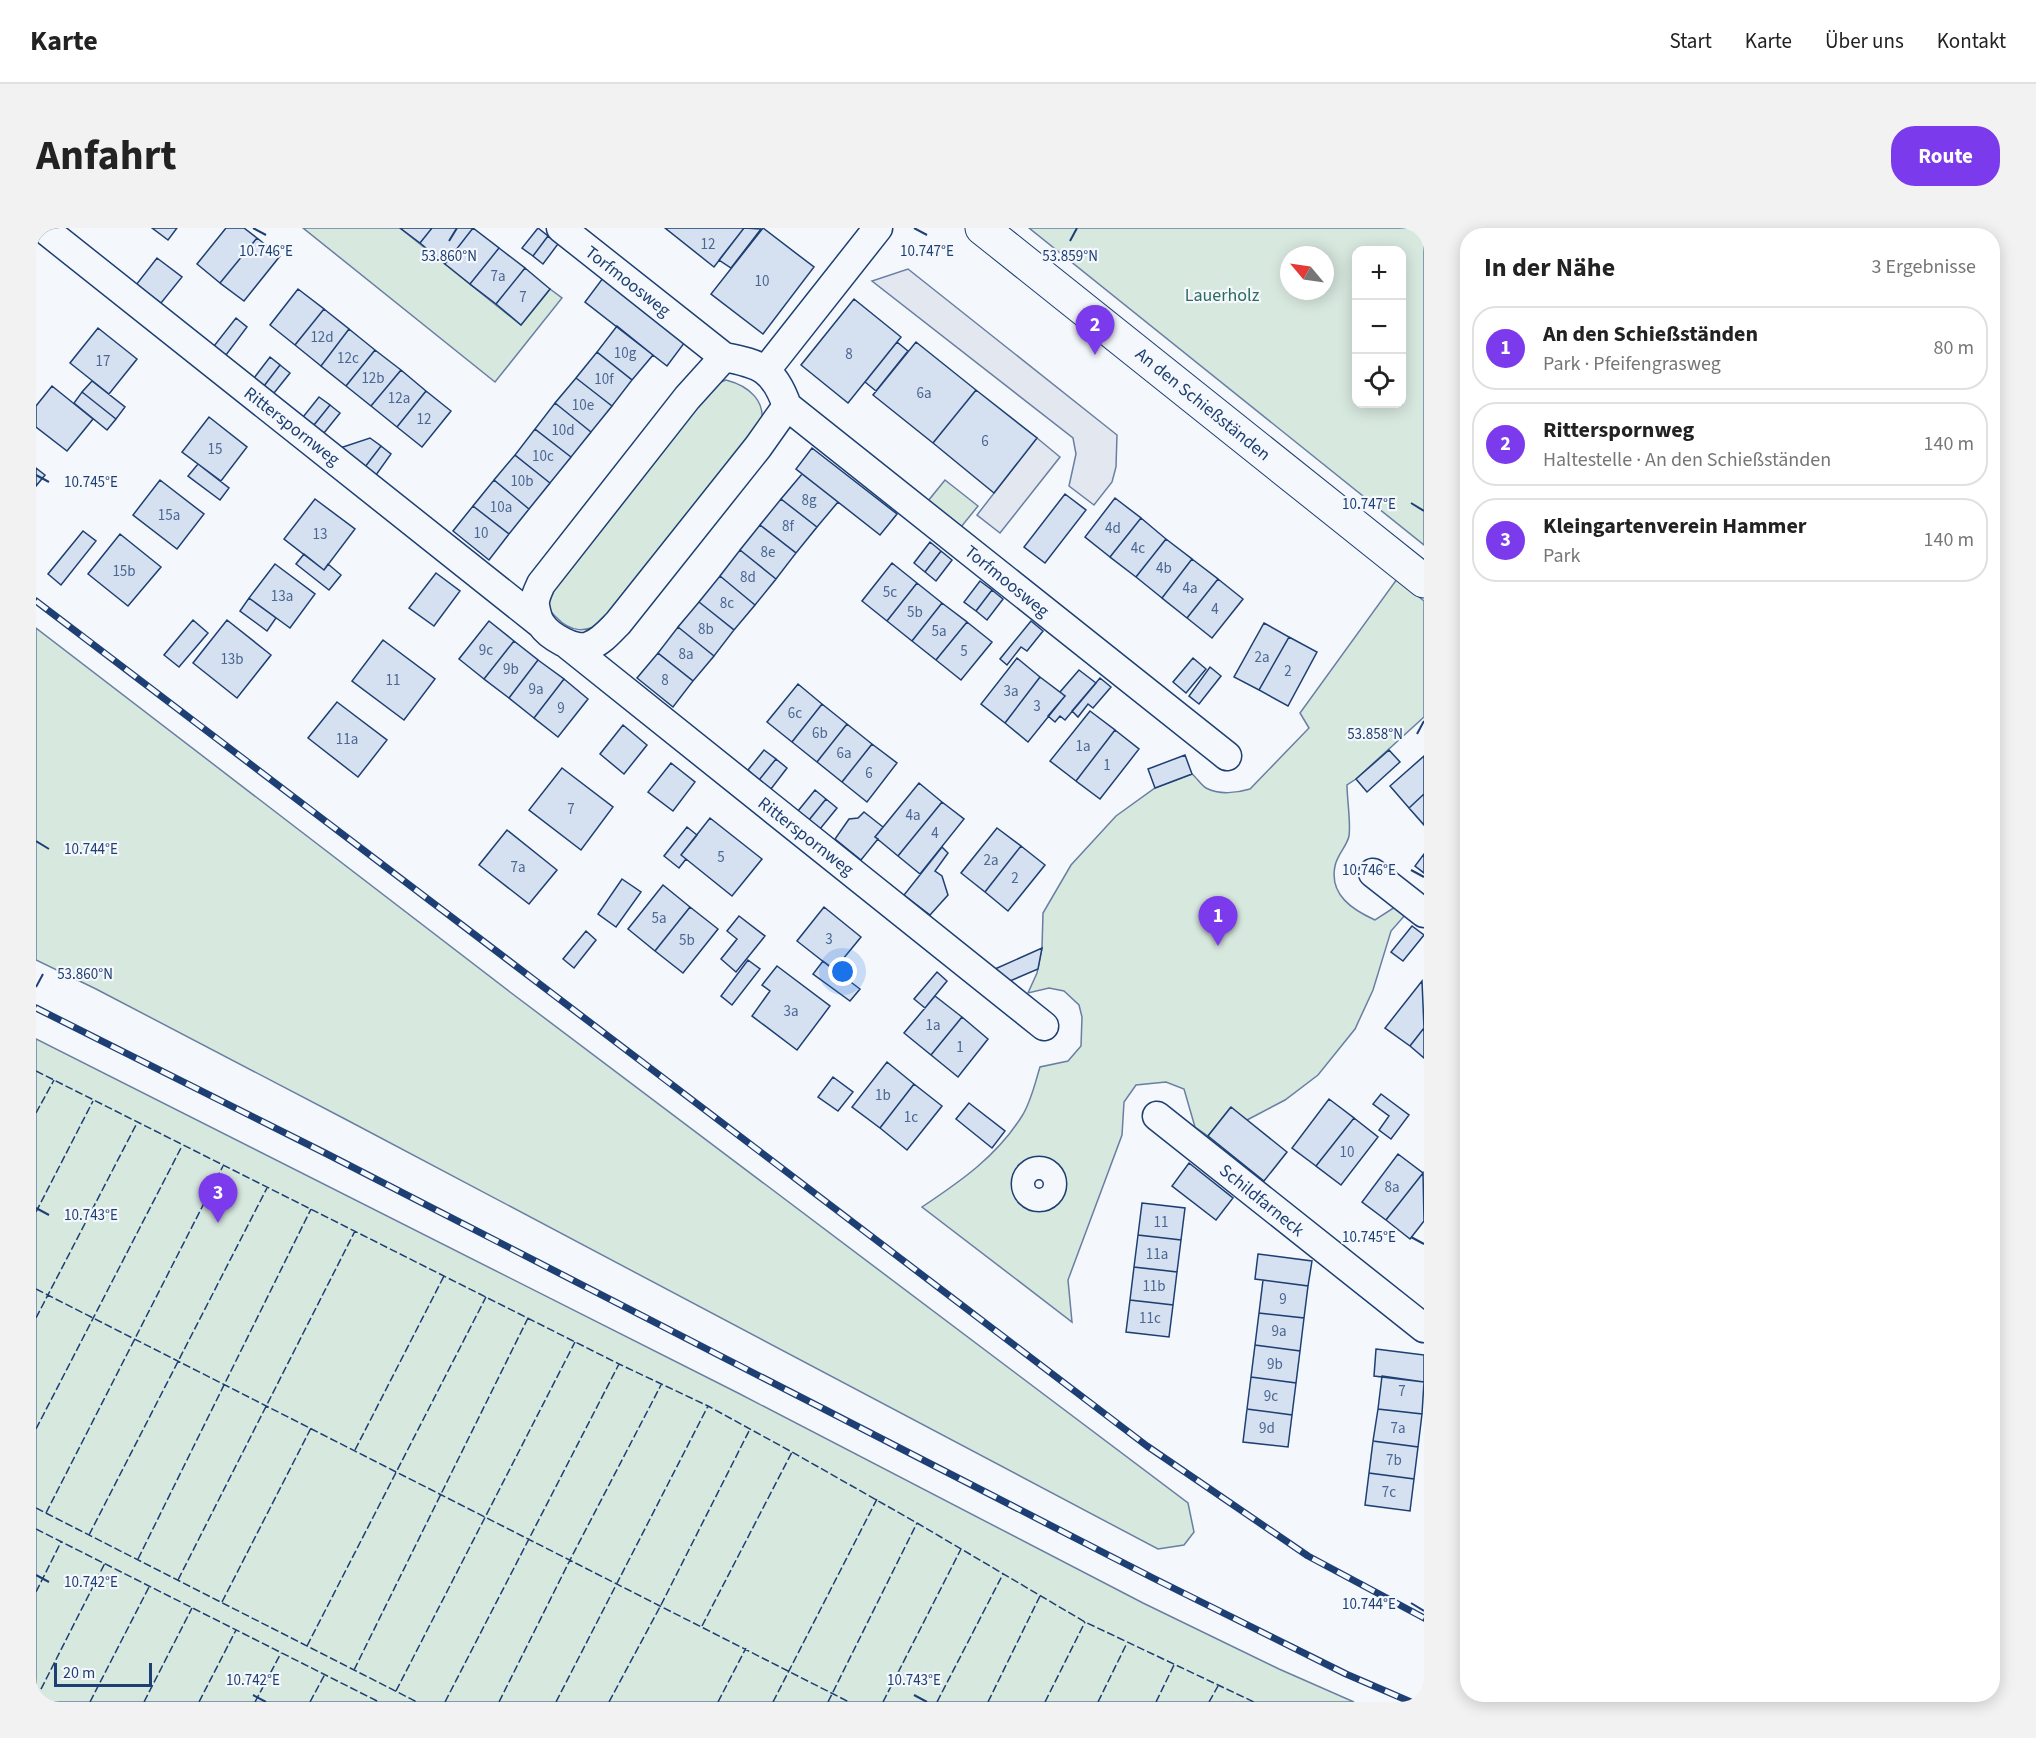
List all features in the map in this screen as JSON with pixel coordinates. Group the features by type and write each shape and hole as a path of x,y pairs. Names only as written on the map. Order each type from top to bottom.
{"street":[{"name":"Ritterspornweg","path":"43,228 1044,1026"},
{"name":"Torfmoosweg","path":"561,228 724,357"},
{"path":"766,369 878,228"},
{"name":"An den Schießständen","path":"982,228 1424,581"},
{"path":"541,624 535,609 535,599 546,576 687,398 724,357 748,361 766,369 781,388 787,406 758,447 605,637 590,646 580,648 568,645"},
{"name":"Torfmoosweg","path":"787,406 1227,756"},
{"path":"1373,873 1424,913"},
{"name":"Schildfarneck","path":"1157,1116 1424,1328"}],"green space":[{"path":"303,228 400,228 521,325 550,289 562,298 495,382"},
{"name":"Lauerholz","path":"1029,228 1424,228 1424,545"},
{"path":"726,380 742,386 759,402 761,426 604,622 579,630 567,626 547,606 546,596 551,582 713,385"},
{"path":"945,480 978,506 961,527 928,501"},
{"path":"1397,579 1424,601 1424,717 1347,785 1349,836 1336,862 1334,876 1339,893 1344,900 1367,916 1375,920 1395,907 1405,915 1391,931 1373,990 1355,1029 1318,1075 1285,1100 1247,1120 1230,1108 1208,1136 1195,1127 1184,1089 1166,1082 1136,1085 1124,1102 1122,1135 1068,1280 1072,1322 922,1207 990,1156 1012,1130 1025,1111 1040,1067 1068,1061 1081,1046 1082,1017 1079,1005 1064,991 1049,988 1028,993 1037,973 1042,948 1043,913 1071,865 1116,816 1155,788 1192,774 1204,787 1217,792 1250,789 1309,728 1300,713","holes":["1037,1168 1049,1171 1054,1182 1053,1191 1046,1198 1034,1200 1025,1190 1025,1176"]},
{"path":"36,628 510,992 1188,1503 1194,1532 1184,1545 1158,1549 345,1119 36,960"},
{"path":"36,1039 738,1393 1143,1603 1279,1669 1354,1702 36,1702"}],"shaded area":[{"path":"908,269 1117,435 1116,467 1112,482 1094,505 1069,486 1076,454 1073,438 872,281"},
{"path":"1037,438 1060,457 1000,533 977,515"}],"building":[{"path":"152,228 177,228 168,240"},
{"path":"226,228 244,228 257,238 220,283 197,264"},
{"path":"400,228 432,228 420,243"},
{"path":"432,228 473,228 445,264 420,243"},
{"path":"473,228 499,248 470,284 445,264"},
{"path":"538,228 548,236 533,256 522,248"},
{"path":"665,228 744,228 714,267"},
{"path":"744,228 761,229 731,268 719,260"},
{"path":"763,228 814,267 763,334 711,294"},
{"path":"548,236 558,244 543,264 533,256"},
{"path":"257,238 280,256 244,301 220,283"},
{"path":"499,248 525,268 496,304 470,284"},
{"path":"157,258 182,277 161,303 136,285"},
{"path":"525,268 550,289 521,325 496,304"},
{"path":"603,278 685,342 667,366 585,302"},
{"path":"298,289 324,309 295,345 270,325"},
{"path":"854,299 901,337 848,403 801,365"},
{"path":"324,309 349,329 321,366 295,345"},
{"path":"236,318 247,327 226,355 214,346"},
{"path":"617,326 653,355 632,380 597,352"},
{"path":"98,328 137,359 109,394 70,363"},
{"path":"349,329 375,350 346,386 321,366"},
{"path":"897,342 908,351 876,391 865,382"},
{"path":"916,342 976,390 933,443 873,395"},
{"path":"375,350 401,370 371,406 346,386"},
{"path":"597,352 632,380 612,406 576,378"},
{"path":"270,357 280,365 264,386 254,378"},
{"path":"280,365 290,373 274,393 264,386"},
{"path":"401,370 426,391 397,427 371,406"},
{"path":"576,378 612,406 591,432 555,403"},
{"path":"92,381 125,407 116,419 82,392"},
{"path":"52,386 93,419 67,451 36,427 36,406"},
{"path":"976,390 1037,438 994,493 933,443"},
{"path":"426,391 451,411 422,447 397,427"},
{"path":"82,392 116,419 107,430 74,403"},
{"path":"319,397 330,405 314,425 303,417"},
{"path":"555,403 591,432 571,457 535,429"},
{"path":"330,405 340,413 324,433 314,425"},
{"path":"209,417 247,447 221,481 182,452"},
{"path":"535,429 571,457 550,483 515,455"},
{"path":"370,438 381,446 365,467 340,448"},
{"path":"381,446 391,454 376,475 365,467"},
{"path":"812,448 897,514 880,535 796,469"},
{"path":"515,455 550,483 529,509 494,480"},
{"path":"198,464 229,488 220,500 188,476"},
{"path":"36,468 45,475 36,486"},
{"path":"802,474 838,502 817,527 781,499"},
{"path":"160,480 204,514 177,549 133,515"},
{"path":"494,480 529,509 509,534 473,506"},
{"path":"1065,494 1086,510 1045,563 1024,547"},
{"path":"1115,498 1141,518 1110,557 1085,537"},
{"path":"315,499 355,529 324,570 284,539"},
{"path":"781,499 817,527 796,553 760,525"},
{"path":"473,506 509,534 489,560 453,531"},
{"path":"1141,518 1166,539 1136,577 1110,557"},
{"path":"760,525 796,553 776,579 740,550"},
{"path":"83,531 96,541 61,585 48,574"},
{"path":"120,534 161,567 128,606 88,574"},
{"path":"1166,539 1192,559 1162,598 1136,577"},
{"path":"930,542 941,551 925,572 914,563"},
{"path":"740,550 776,579 755,605 720,576"},
{"path":"941,551 952,560 936,581 925,572"},
{"path":"304,554 324,570 328,564 341,575 329,590 296,564"},
{"path":"1192,559 1218,579 1187,618 1162,598"},
{"path":"892,563 917,583 887,621 862,601"},
{"path":"275,564 315,594 290,628 249,598"},
{"path":"436,573 460,591 434,626 409,608"},
{"path":"720,576 755,605 734,630 699,602"},
{"path":"1218,579 1243,599 1212,638 1187,618"},
{"path":"980,581 992,590 976,611 964,602"},
{"path":"917,583 942,603 912,641 887,621"},
{"path":"992,590 1003,599 987,620 976,611"},
{"path":"249,598 276,618 267,631 240,611"},
{"path":"699,602 734,630 714,656 678,627"},
{"path":"942,603 967,622 936,660 912,641"},
{"path":"193,620 208,633 179,667 164,655"},
{"path":"227,620 271,655 237,698 193,663"},
{"path":"489,621 514,641 484,679 459,659"},
{"path":"1031,621 1043,631 1027,651 1021,647 1007,665 1000,659"},
{"path":"967,622 992,642 961,680 936,660"},
{"path":"1264,623 1289,637 1259,690 1234,677"},
{"path":"678,627 714,656 693,681 658,653"},
{"path":"1289,637 1317,652 1288,706 1259,690"},
{"path":"383,640 435,679 404,720 352,681"},
{"path":"514,641 538,660 509,698 484,679"},
{"path":"658,653 693,681 673,707 637,678"},
{"path":"1017,658 1040,677 1005,723 981,704"},
{"path":"1193,658 1206,669 1186,693 1173,682"},
{"path":"538,660 564,679 534,718 509,698"},
{"path":"1210,667 1221,676 1199,704 1189,696"},
{"path":"1079,670 1096,683 1065,720 1060,716 1055,722 1048,716 1065,696 1060,692"},
{"path":"1040,677 1065,696 1028,742 1005,723"},
{"path":"1100,678 1111,687 1093,708 1088,704 1078,717 1072,711"},
{"path":"564,679 588,699 558,737 534,718"},
{"path":"798,684 822,704 792,742 767,722"},
{"path":"337,702 387,740 358,777 308,738"},
{"path":"822,704 847,724 817,762 792,742"},
{"path":"1090,711 1115,730 1076,781 1050,761"},
{"path":"847,724 872,744 842,782 817,762"},
{"path":"623,725 647,745 624,774 600,754"},
{"path":"1115,730 1139,749 1100,799 1076,781"},
{"path":"872,744 897,763 867,802 842,782"},
{"path":"764,750 776,759 759,780 748,770"},
{"path":"1389,750 1400,762 1367,792 1356,779"},
{"path":"1185,755 1192,774 1155,788 1148,769"},
{"path":"1424,756 1424,794 1409,808 1390,786"},
{"path":"776,759 787,768 771,789 759,780"},
{"path":"671,763 695,782 673,811 648,792"},
{"path":"562,768 613,807 581,850 529,810"},
{"path":"919,783 942,802 898,856 875,837"},
{"path":"815,790 826,799 809,820 798,811"},
{"path":"1424,794 1424,825 1409,808"},
{"path":"826,799 837,808 820,829 809,820"},
{"path":"942,802 964,819 920,874 898,856"},
{"path":"864,812 883,827 875,837 878,839 861,860 835,839 849,819 858,818"},
{"path":"710,818 762,859 732,896 681,855"},
{"path":"687,827 697,835 681,855 686,859 679,868 664,856"},
{"path":"997,828 1021,846 985,892 961,873"},
{"path":"507,830 557,870 529,904 479,865"},
{"path":"1021,846 1045,865 1008,911 985,892"},
{"path":"942,847 948,853 935,871 942,876 948,895 930,915 904,895"},
{"path":"1424,854 1424,873 1415,866"},
{"path":"622,879 641,892 616,927 598,914"},
{"path":"663,885 690,907 655,951 628,929"},
{"path":"690,907 718,929 683,973 655,951"},
{"path":"824,907 861,937 834,970 797,941"},
{"path":"739,916 765,936 736,972 721,959 737,939 727,931"},
{"path":"1412,926 1424,935 1403,961 1391,952"},
{"path":"586,931 596,940 574,968 563,959"},
{"path":"1042,948 1038,969 1010,981 995,969"},
{"path":"748,960 760,969 732,1005 721,996"},
{"path":"823,961 860,989 850,1001 813,974"},
{"path":"777,966 830,1006 797,1050 752,1016 770,991 762,985"},
{"path":"937,972 947,981 925,1008 914,999"},
{"path":"1422,981 1424,1028 1410,1046 1385,1028"},
{"path":"935,996 962,1017 931,1055 904,1033"},
{"path":"962,1017 988,1039 958,1077 931,1055"},
{"path":"1424,1028 1424,1058 1410,1046"},
{"path":"887,1062 914,1084 880,1128 852,1107"},
{"path":"833,1077 853,1092 838,1111 818,1097"},
{"path":"914,1084 942,1106 907,1150 880,1128"},
{"path":"1381,1094 1409,1115 1391,1139 1379,1130 1389,1116 1373,1104"},
{"path":"1329,1099 1354,1118 1316,1166 1292,1148"},
{"path":"969,1103 1005,1131 992,1148 956,1119"},
{"path":"1231,1107 1287,1152 1264,1181 1208,1136"},
{"path":"1354,1118 1378,1137 1341,1185 1316,1166"},
{"path":"1398,1154 1423,1173 1386,1220 1362,1202"},
{"path":"1189,1163 1233,1198 1216,1220 1172,1186"},
{"path":"1423,1173 1424,1221 1410,1239 1386,1220"},
{"path":"1142,1203 1185,1208 1181,1240 1138,1235"},
{"path":"1138,1235 1181,1240 1177,1272 1134,1267"},
{"path":"1258,1254 1312,1261 1308,1286 1255,1279"},
{"path":"1134,1267 1177,1272 1173,1305 1130,1300"},
{"path":"1263,1280 1308,1286 1304,1318 1259,1313"},
{"path":"1130,1300 1173,1305 1169,1337 1126,1332"},
{"path":"1259,1313 1304,1318 1300,1351 1255,1345"},
{"path":"1255,1345 1300,1351 1296,1383 1251,1377"},
{"path":"1376,1349 1424,1355 1424,1382 1374,1376"},
{"path":"1382,1376 1424,1382 1422,1414 1378,1409"},
{"path":"1251,1377 1296,1383 1292,1415 1247,1409"},
{"path":"1247,1409 1292,1415 1288,1447 1243,1442"},
{"path":"1378,1409 1422,1414 1418,1447 1373,1441"},
{"path":"1373,1441 1418,1447 1414,1479 1369,1473"},
{"path":"1369,1473 1414,1479 1410,1511 1365,1505"}],"railway":[{"path":"36,601 1147,1446 1308,1556 1424,1618"},
{"path":"36,1008 327,1154 1153,1578 1346,1674 1411,1702"}],"fence":[{"path":"36,1071 619,1364 708,1406 917,1523 1085,1622 1254,1702"},
{"path":"36,1113 54,1080"},
{"path":"36,1212 93,1101"},
{"path":"36,1318 137,1123"},
{"path":"36,1429 182,1146"},
{"path":"46,1513 223,1166"},
{"path":"89,1535 267,1188"},
{"path":"138,1559 311,1209"},
{"path":"178,1580 355,1231"},
{"path":"355,1450 444,1276"},
{"path":"36,1289 849,1702"},
{"path":"307,1646 486,1297"},
{"path":"354,1670 528,1318"},
{"path":"396,1691 575,1342"},
{"path":"445,1702 619,1364"},
{"path":"499,1702 661,1385"},
{"path":"556,1702 708,1406"},
{"path":"222,1602 311,1428"},
{"path":"609,1702 750,1429"},
{"path":"702,1626 792,1452"},
{"path":"773,1702 877,1499"},
{"path":"36,1508 417,1702"},
{"path":"828,1702 917,1523"},
{"path":"36,1529 379,1702"},
{"path":"36,1592 61,1542"},
{"path":"883,1702 961,1549"},
{"path":"36,1699 105,1563"},
{"path":"937,1702 1003,1574"},
{"path":"90,1702 149,1587"},
{"path":"988,1702 1040,1596"},
{"path":"144,1702 192,1608"},
{"path":"1045,1702 1085,1622"},
{"path":"199,1702 236,1630"},
{"path":"1098,1702 1127,1643"},
{"path":"718,1702 746,1648"},
{"path":"255,1702 281,1653"},
{"path":"1156,1702 1174,1665"},
{"path":"310,1702 325,1674"},
{"path":"1209,1702 1218,1686"}],"place":[{"name":"Ritterspornweg","path":"1095,355"},
{"name":"An den Schießständen","path":"1218,946"},
{"name":"Kleingartenverein Hammer","path":"218,1223"}]}
